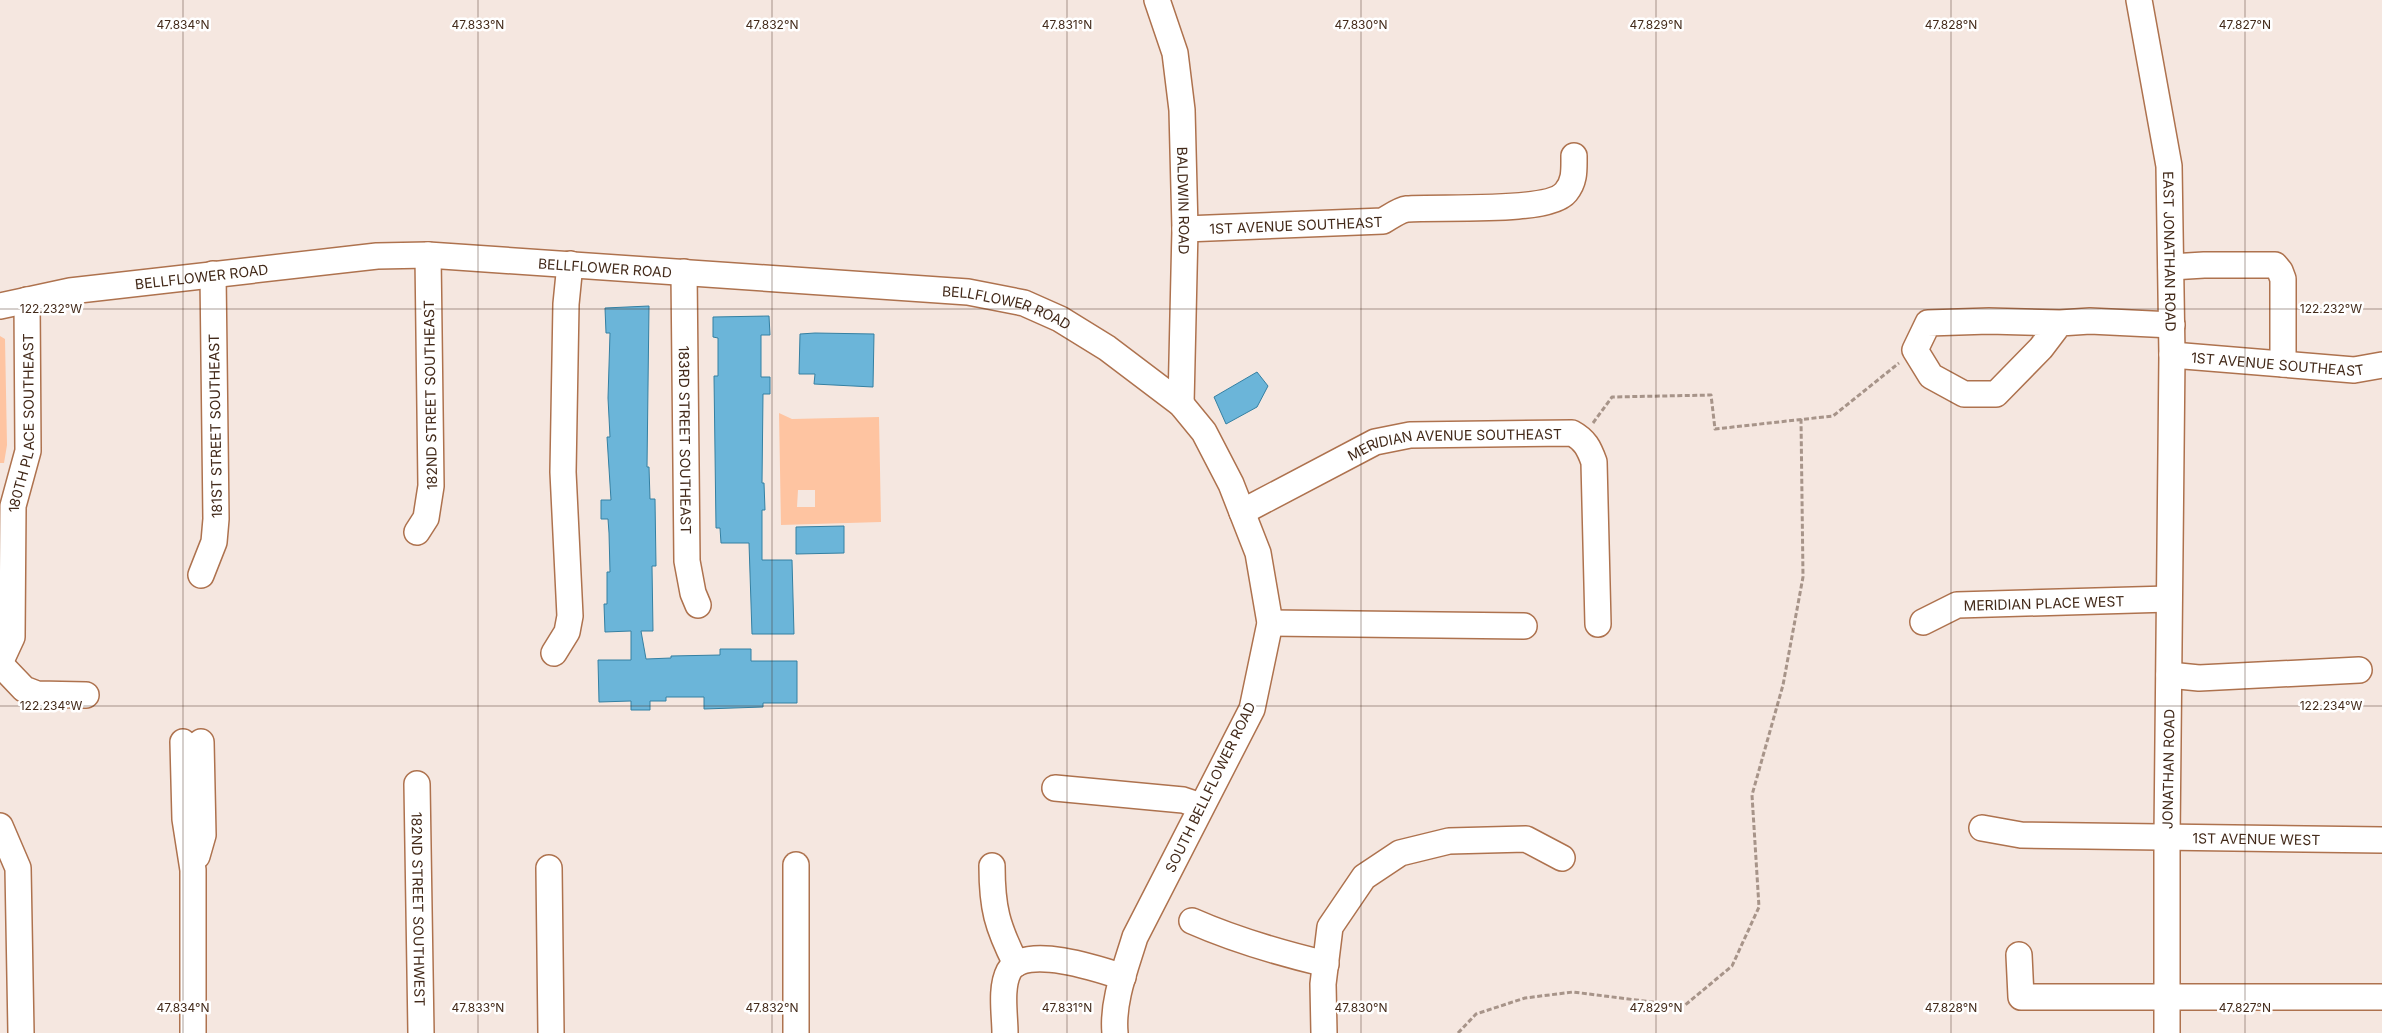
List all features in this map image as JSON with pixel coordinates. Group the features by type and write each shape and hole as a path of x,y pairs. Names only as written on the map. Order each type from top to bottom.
{"street":[{"name":"BALDWIN ROAD","path":"1156,0 1175,54 1182,110 1185,229 1181,404"},
{"name":"EAST JONATHAN ROAD","path":"2139,0 2169,166 2172,325 2170,504"},
{"name":"1ST AVENUE SOUTHEAST","path":"1185,229 1383,221 1404,209 1491,207 1550,202 1565,194 1574,177 1574,156"},
{"name":"BELLFLOWER ROAD","path":"0,306 70,291 377,256 428,255 940,289 996,296 1024,303 1060,320 1107,348 1181,404"},
{"name":"182ND STREET SOUTHEAST","path":"417,532 426,518 432,486 428,255"},
{"path":"554,653 567,632 570,616 563,472 566,304 570,264"},
{"path":"2171,267 2204,264 2275,265 2280,271 2282,279 2283,364"},
{"name":"183RD STREET SOUTHEAST","path":"684,272 687,561 691,585 698,605"},
{"name":"181ST STREET SOUTHEAST","path":"201,575 214,542 216,519 213,274"},
{"name":"180TH PLACE SOUTHEAST","path":"0,663 12,637 13,506 28,451 27,300"},
{"path":"2060,323 2041,348 1996,394 1964,394 1939,381 1931,376 1915,350 1928,323 1989,321 2060,323 2090,321 2172,325"},
{"name":"1ST AVENUE SOUTHEAST","path":"2172,354 2354,370 2382,365"},
{"name":"SOUTH BELLFLOWER ROAD","path":"1115,1033 1114,1020 1122,977 1135,937 1252,709 1270,623 1258,553 1231,484 1204,432 1181,404"},
{"name":"MERIDIAN AVENUE SOUTHEAST","path":"1242,512 1360,449 1391,437 1557,431 1572,433 1582,438 1594,462 1598,624"},
{"name":"JONATHAN ROAD","path":"2167,1033 2170,504"},
{"name":"MERIDIAN PLACE WEST","path":"1924,622 1957,605 2169,599"},
{"path":"1270,623 1524,626"},
{"path":"0,663 24,689 37,694 86,695"},
{"path":"2168,675 2200,678 2359,670"},
{"path":"192,742 185,819 192,870 193,1033"},
{"name":"182ND STREET SOUTHWEST","path":"417,784 421,1033"},
{"path":"1055,788 1183,800 1202,806"},
{"path":"0,826 18,868 21,1033"},
{"name":"1ST AVENUE WEST","path":"1982,828 2021,835 2382,840"},
{"path":"1324,1033 1323,984 1330,927 1364,877 1400,853 1449,841 1526,839 1562,858"},
{"path":"796,865 796,1033"},
{"path":"992,866 994,911 1001,934 1016,964"},
{"path":"549,868 550,1033"},
{"path":"1192,921 1224,935 1276,952 1326,964"},
{"path":"2019,955 2021,997 2382,997"},
{"path":"1005,1033 1004,986 1009,971 1020,960 1038,958 1100,969 1122,977"}],"path":[{"path":"1582,438 1612,397 1711,395 1715,429 1833,416 1915,350"},
{"path":"1458,1033 1476,1014 1525,998 1573,992 1684,1006 1732,966 1759,907 1752,796 1783,685 1803,577 1801,419"}],"shaded area":[{"path":"0,336 5,339 7,445 4,463 0,463"},
{"path":"779,413 792,419 879,417 881,522 781,525","holes":["798,490 815,490 815,507 797,507"]}],"building":[{"path":"649,306 647,467 649,467 650,499 655,499 656,566 652,566 653,631 641,631 646,659 671,658 671,656 720,655 720,649 751,649 751,661 797,661 797,703 763,703 763,707 704,709 704,697 666,697 666,701 650,701 650,710 631,710 631,701 599,702 598,660 631,660 631,631 605,632 604,604 607,604 607,572 610,572 609,533 608,519 601,519 601,500 611,500 607,437 610,437 608,398 610,333 606,333 605,308"},
{"path":"769,316 770,335 761,335 761,377 770,377 770,394 763,394 762,483 764,483 765,510 762,510 762,560 792,560 794,634 752,634 749,543 721,543 720,528 716,528 714,376 718,376 718,338 713,337 713,317"},
{"path":"800,334 874,334 873,387 814,384 815,374 799,374"},
{"path":"1257,372 1268,386 1257,407 1226,424 1214,397"},
{"path":"844,526 844,553 796,554 796,527"}]}
